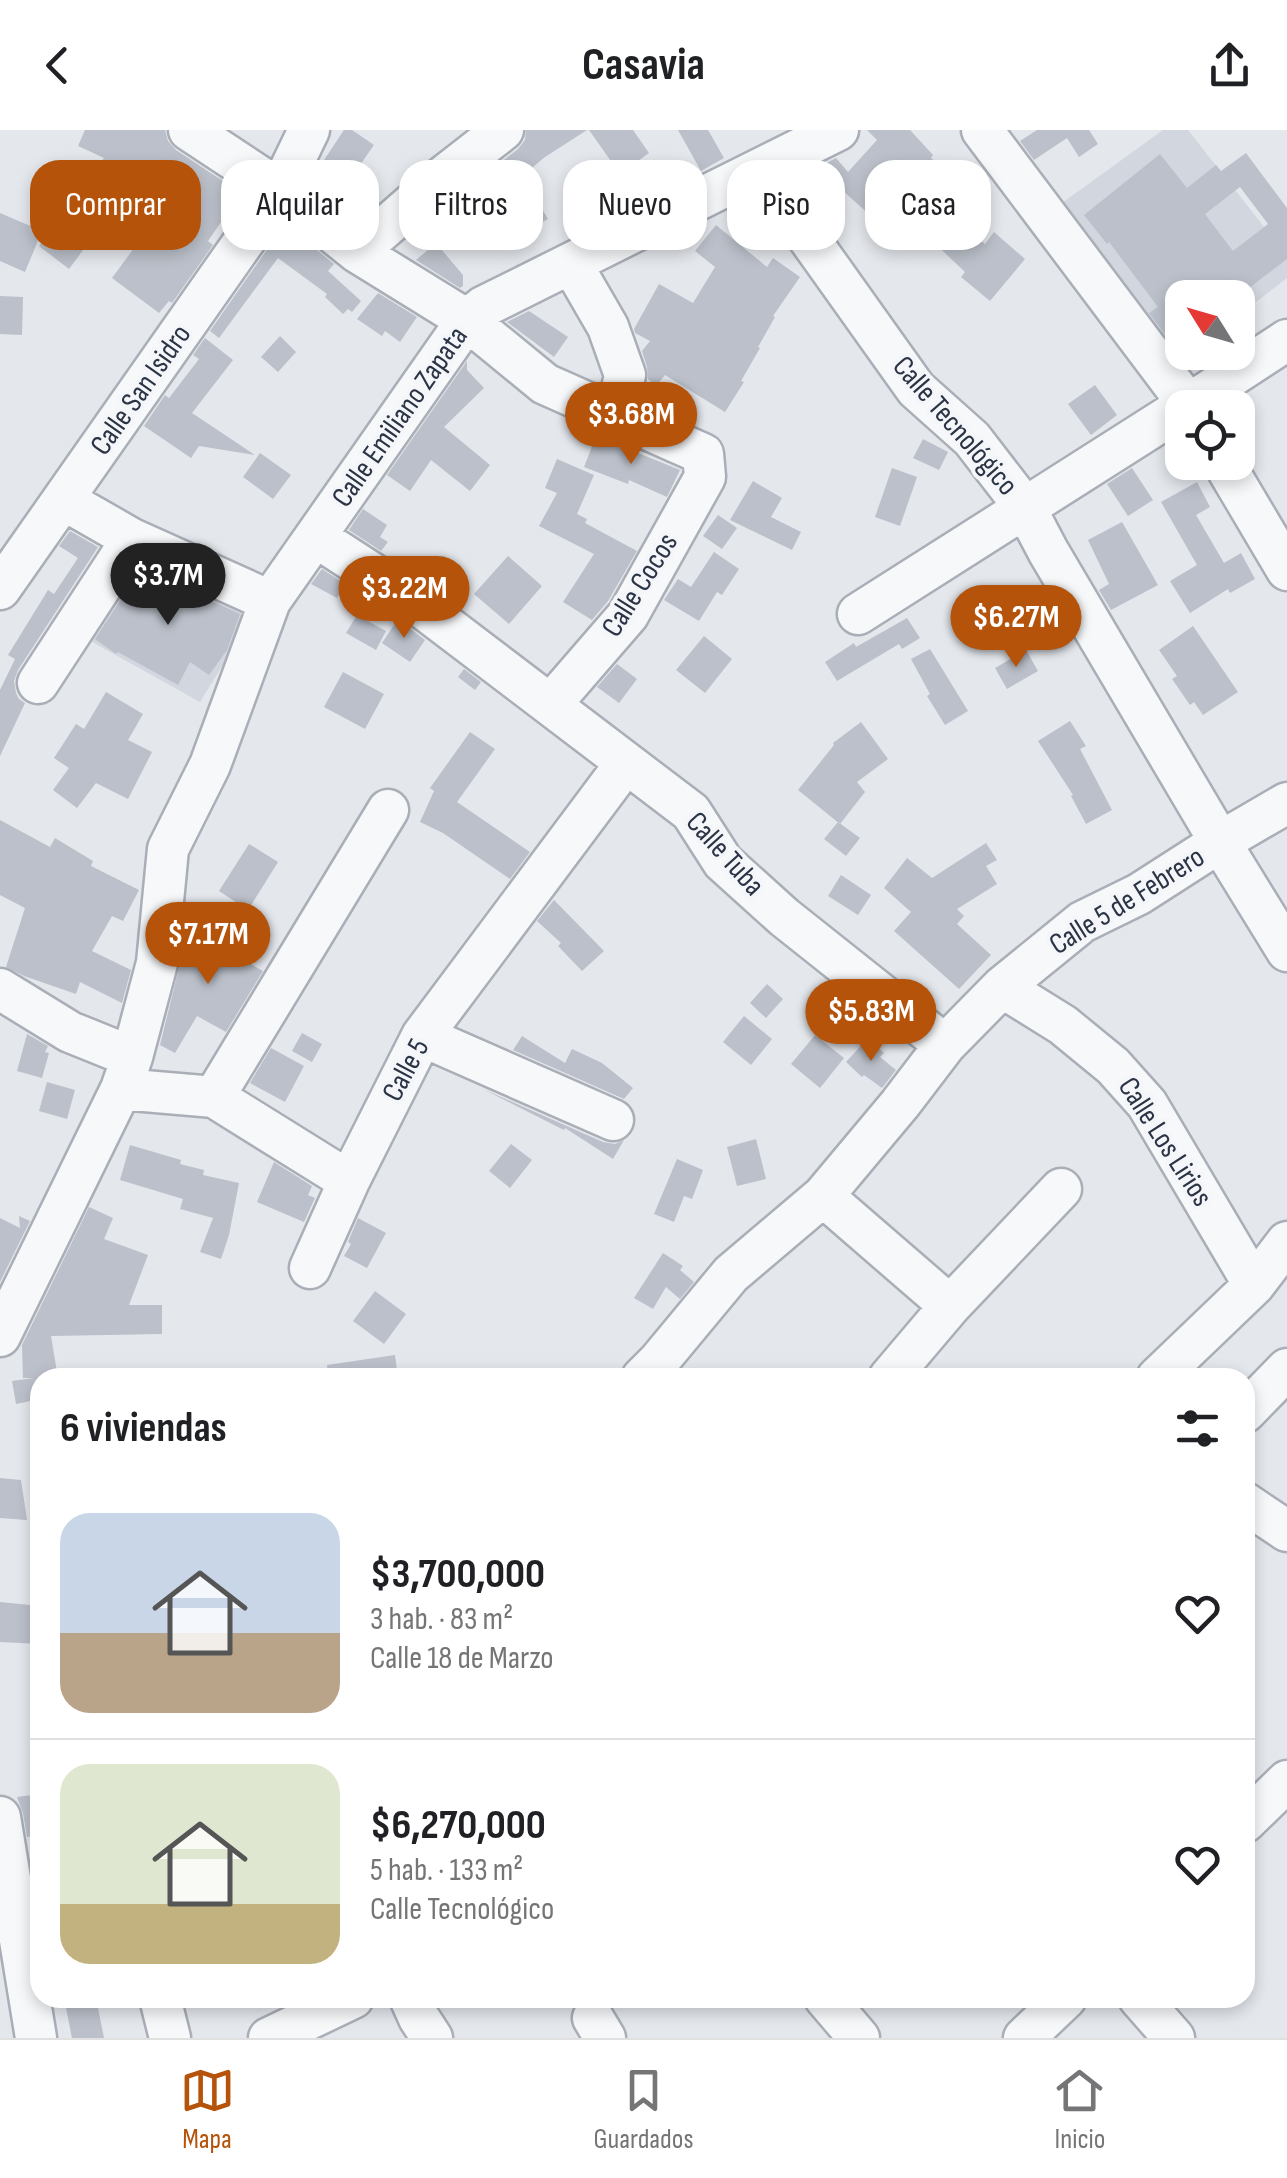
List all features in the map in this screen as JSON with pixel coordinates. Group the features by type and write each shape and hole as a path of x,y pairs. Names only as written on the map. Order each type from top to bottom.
{"street":[{"path":"188,130 234,160"},
{"name":"Calle San Isidro","path":"295,160 310,130"},
{"path":"358,252 503,130"},
{"name":"Calle Emiliano Zapata","path":"780,160 838,130"},
{"path":"985,131 1174,390"},
{"name":"Calle Emiliano Zapata","path":"0,1336 126,1073 156,963 168,848 210,765 270,602 467,320 482,307 727,186"},
{"name":"Calle San Isidro","path":"0,589 238,250"},
{"path":"355,250 467,320 545,384 616,416 625,375 608,327 571,262"},
{"name":"Calle Tecnológico","path":"817,250 916,389 972,440 1026,509 1287,950"},
{"path":"1212,390 1287,340"},
{"name":"Calle Cocos","path":"551,704 628,616 705,477 703,454 616,416"},
{"path":"858,614 1165,420"},
{"path":"1234,480 1287,570"},
{"path":"64,500 132,539 270,602"},
{"name":"Calle Tuba","path":"316,537 407,596 691,812 723,862 784,917 944,1044"},
{"path":"38,683 132,539"},
{"name":"Calle 5","path":"310,1268 422,1036 626,763"},
{"name":"Calle 5 de Febrero","path":"652,1368 731,1274 823,1196 944,1044 1002,987 1082,922 1140,894 1287,803"},
{"path":"214,1097 388,810"},
{"name":"Calle Los Lirios","path":"1002,987 1062,1025 1113,1066 1146,1104 1254,1285"},
{"path":"0,988 126,1073 214,1097 349,1182"},
{"path":"422,1036 613,1120"},
{"path":"897,1368 1060,1189"},
{"path":"823,1196 950,1306"},
{"path":"1168,1368 1254,1285 1287,1242"},
{"path":"1255,1402 1287,1369"},
{"path":"1255,1812 1287,1781"},
{"path":"0,1817 30,2001"},
{"path":"31,2008 36,2038"},
{"path":"162,2008 170,2038"},
{"path":"269,2038 332,2008"},
{"path":"414,2008 432,2038"},
{"path":"834,2008 859,2038"},
{"path":"1024,2038 1056,2008"},
{"path":"1148,2008 1174,2038"}],"shaded area":[{"path":"1163,130 1188,130 1287,256 1287,278 1255,303 1255,280 1165,280 1165,341 1055,208"},
{"path":"134,545 259,606 200,702 78,634"}],"building":[{"path":"85,130 165,130 168,141 191,160 103,160 78,146"},
{"path":"344,130 352,130 374,145 364,160 324,160"},
{"path":"526,130 587,130 541,160 504,160 525,140"},
{"path":"589,130 633,130 649,153 639,160 610,160"},
{"path":"678,130 708,130 724,158 707,168 707,160 695,160"},
{"path":"867,130 910,130 933,160 865,160 865,211 845,193 845,168 848,172 877,140"},
{"path":"1037,130 1089,130 1098,144 1079,157 1067,138 1034,160 1020,141"},
{"path":"1246,153 1287,208 1287,259 1255,283 1255,280 1165,280 1165,334 1149,313 1158,307 1084,215 1160,154 1187,188 1216,165 1221,171","holes":["1240,187 1268,224 1233,251 1205,214"]},
{"path":"201,167 221,180 221,222 208,241 213,245 172,303 169,301 159,313 112,278 133,250 201,250"},
{"path":"0,213 30,226 30,250 34,250 25,272 0,261"},
{"path":"716,225 727,234 727,250 746,250 767,267 773,258 800,277 773,316 741,381 744,382 725,412 665,375 656,386 648,379 642,351 650,341 634,329 659,284 693,303 715,267 695,251 707,250 707,236"},
{"path":"994,232 1025,259 990,301 961,277 965,272 942,250 991,250"},
{"path":"44,250 83,250 69,269"},
{"path":"267,250 317,250 334,264 328,271 361,301 352,312 348,309 343,314 325,297 327,294 278,258 219,338 210,331"},
{"path":"428,250 442,250 463,275 463,286 460,288 416,260"},
{"path":"378,293 417,317 400,342 385,331 382,336 357,319"},
{"path":"0,296 23,297 22,335 0,334"},
{"path":"529,311 568,337 554,357 507,322"},
{"path":"280,336 296,352 278,372 261,357"},
{"path":"205,338 233,360 192,413 255,455 199,446 191,458 144,426 165,395 169,398 199,359 193,355"},
{"path":"467,361 467,370 484,388 444,427 490,465 470,491 431,460 410,491 387,475"},
{"path":"1095,385 1117,415 1091,435 1068,404"},
{"path":"596,436 680,470 667,497 629,480 628,484 584,467"},
{"path":"923,439 948,452 939,470 913,458"},
{"path":"260,453 291,475 273,499 243,477"},
{"path":"557,459 594,475 577,514 587,519 585,523 637,551 608,601 592,620 563,602 594,554 539,526 557,493 545,488"},
{"path":"892,468 917,477 900,526 875,517"},
{"path":"1132,468 1153,500 1128,516 1107,484"},
{"path":"753,481 782,498 771,517 801,532 792,550 730,520"},
{"path":"1197,482 1210,507 1196,515 1224,563 1241,553 1255,579 1230,593 1228,589 1190,613 1170,581 1197,565 1161,502"},
{"path":"363,509 387,525 380,537 388,542 381,551 349,530"},
{"path":"718,515 737,528 722,549 703,536"},
{"path":"1122,522 1158,585 1111,610 1099,590 1109,584 1088,540"},
{"path":"70,531 98,547 18,670 14,681 16,693 25,703 0,756 0,690 15,659 8,655 48,590 54,594 78,558 59,546"},
{"path":"714,552 739,569 722,595 717,592 699,621 664,600 678,579 691,587"},
{"path":"508,556 542,586 509,624 474,594"},
{"path":"141,569 240,614 227,650 209,675 190,662 178,685 95,639"},
{"path":"322,569 345,584 337,598 311,584"},
{"path":"357,615 386,631 376,650 346,633"},
{"path":"907,618 920,638 902,649 899,644 837,681 825,662 854,643 856,647"},
{"path":"398,619 425,640 410,662 382,643"},
{"path":"1193,626 1238,692 1203,715 1194,702 1190,705 1172,679 1177,676 1159,650"},
{"path":"704,636 732,659 705,693 676,670"},
{"path":"930,649 968,711 945,725 911,659"},
{"path":"1026,650 1038,671 1007,689 995,668"},
{"path":"617,664 637,679 619,703 597,687"},
{"path":"464,669 481,682 475,690 458,677"},
{"path":"343,672 384,694 365,729 324,707"},
{"path":"106,692 143,714 128,740 152,752 128,799 96,783 77,808 53,790 69,768 54,758 76,724 84,729"},
{"path":"1070,721 1086,746 1080,749 1112,810 1086,824 1073,795 1038,741"},
{"path":"861,722 888,759 857,782 865,792 840,824 798,790 833,743"},
{"path":"470,732 495,749 457,802 530,852 510,879 443,833 420,822 434,791 430,788"},
{"path":"0,820 50,847 55,838 93,861 91,866 139,890 123,921 112,916 92,951 131,970 122,1003 80,982 76,994 6,967 25,908 0,895"},
{"path":"838,822 860,838 846,856 824,839"},
{"path":"986,843 997,860 986,866 997,884 957,909 964,916 957,924 991,955 959,989 894,931 911,912 884,888 907,858 932,878"},
{"path":"249,844 278,862 248,910 219,891"},
{"path":"841,875 871,895 858,915 828,896"},
{"path":"554,900 604,951 582,971 558,946 561,943 537,921"},
{"path":"198,925 233,943 229,952 263,971 226,1032 197,1016 175,1053 160,1045 182,956"},
{"path":"767,984 783,999 766,1018 750,1003"},
{"path":"744,1016 772,1039 751,1065 723,1042"},
{"path":"302,1033 322,1044 312,1062 292,1051"},
{"path":"27,1034 48,1046 42,1078 17,1071"},
{"path":"815,1035 844,1058 820,1088 791,1064"},
{"path":"522,1036 565,1063 572,1049 602,1063 633,1088 624,1099 513,1050"},
{"path":"868,1038 884,1053 880,1057 896,1070 882,1088 846,1062"},
{"path":"271,1048 304,1066 285,1102 250,1083"},
{"path":"47,1082 75,1090 67,1119 39,1111"},
{"path":"483,1089 603,1142 615,1144 624,1140 613,1159 565,1128"},
{"path":"756,1139 766,1179 737,1186 727,1147"},
{"path":"511,1144 532,1160 510,1188 489,1171"},
{"path":"130,1145 181,1160 180,1164 204,1170 203,1175 239,1183 221,1259 200,1252 213,1218 180,1209 183,1199 120,1180"},
{"path":"677,1159 703,1170 692,1199 684,1196 674,1222 654,1214"},
{"path":"274,1162 312,1186 308,1195 315,1198 304,1222 257,1202"},
{"path":"89,1207 113,1218 104,1239 148,1255 129,1305 162,1305 162,1334 51,1336 56,1368 30,1368 30,1378 23,1378 22,1345"},
{"path":"19,1216 30,1221 0,1282 0,1218 20,1228"},
{"path":"358,1218 386,1233 367,1268 344,1256"},
{"path":"663,1253 683,1266 680,1270 694,1282 680,1299 666,1287 653,1309 634,1298"},
{"path":"375,1291 406,1314 384,1344 353,1321"},
{"path":"395,1355 397,1368 327,1368"},
{"path":"30,1379 30,1401 16,1404 12,1381"},
{"path":"0,1478 21,1480 27,1520 0,1518"},
{"path":"0,1602 30,1605 30,1644 0,1642"},
{"path":"30,1795 30,1837 27,1837 17,1797"},
{"path":"66,2008 98,2008 104,2038 72,2038"}]}
